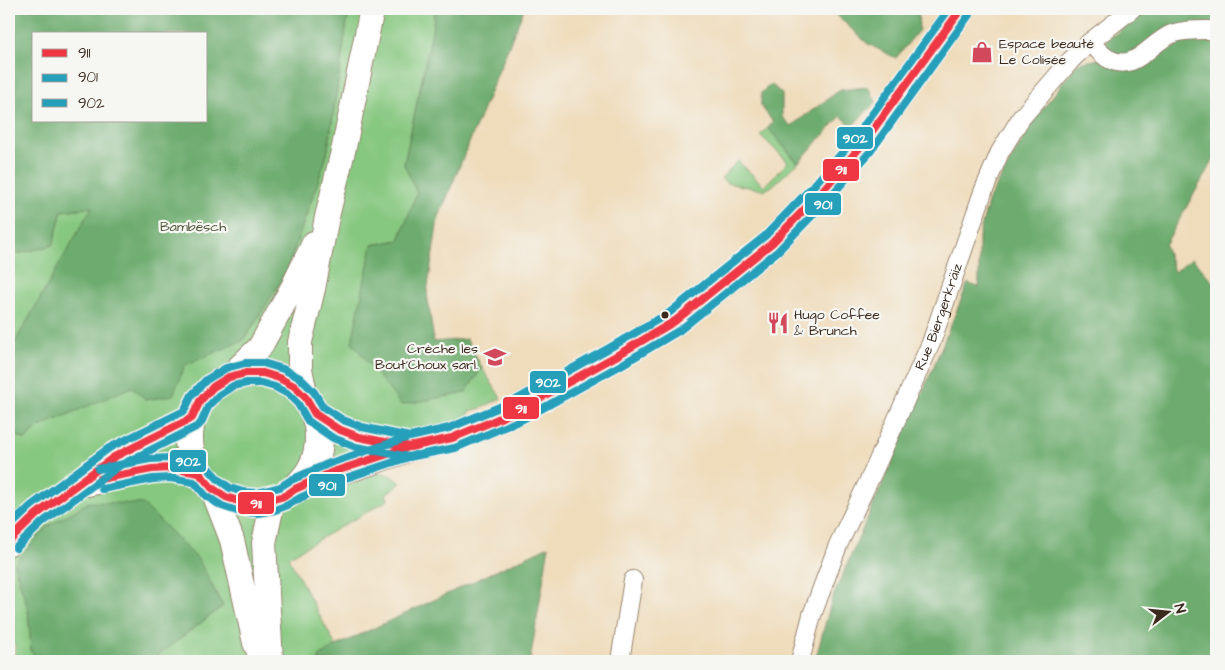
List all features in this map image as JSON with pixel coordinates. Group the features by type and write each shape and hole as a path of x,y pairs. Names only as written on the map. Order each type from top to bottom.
{"main road":[{"path":"271,661 264,543 284,495 309,474 317,455 319,434 300,369 300,342 344,147 372,9"},
{"path":"78,484 152,468 171,468 206,481 226,497 241,502 258,503 284,495 333,472 410,447 452,438 518,410 675,321 772,242 822,191 868,137 961,9"},
{"path":"263,661 255,644 232,540 206,481 191,456 188,437 192,418 200,401 213,387 229,377 260,347 294,285 327,217"},
{"path":"229,377 246,373 263,373 279,378 294,386 310,406 338,429 359,437 410,447"},
{"path":"9,541 37,514 114,457 192,418"}],"street":[{"name":"Rue Biergerkräiz","path":"800,661 812,616 838,545 874,472 931,343 983,192 1000,152 1021,118 1070,60 1132,9"},
{"path":"1090,42 1106,58 1120,62 1131,62 1163,38 1175,32 1216,30"},
{"path":"620,661 633,580"}],"green space":[{"name":"Bambësch","path":"9,9 349,9 327,155 286,273 244,340 185,365 173,395 146,400 132,387 39,427 25,440 14,434 9,381 9,353 92,207 62,211 53,245 9,256"},
{"path":"349,9 435,9 432,32 404,164 417,193 399,240 372,245 465,393 482,368 501,398 470,411 463,433 352,479 382,473 392,476 401,483 386,494 388,500 288,557 336,646 319,657 320,661 150,661 223,606 14,564 28,608 31,651 42,661 15,661 15,645 9,639 9,381 14,434 25,440 39,427 244,340 286,273 327,155"},
{"path":"435,9 524,9 438,219 427,293 434,342 467,339 482,368 465,393 401,405 352,342 372,245 399,240 417,193 404,164 432,32"},
{"path":"830,9 918,9 919,30 896,58 868,44"},
{"path":"1148,9 1216,9 1216,155 1165,245 1174,272 1192,258 1216,285 1216,661 815,661 832,599 968,283 979,288 979,236 989,199 1032,123 1078,63 1106,58 1106,41"},
{"path":"771,84 782,94 782,117 791,126 840,90 868,87 876,102 852,126 841,116 798,163 768,128 773,122 761,106 761,93"},
{"path":"768,128 798,163 771,187 764,190 727,183 721,178 738,161 764,186 788,162 760,135"},
{"path":"93,207 9,353 9,256 53,245 62,211"},
{"path":"89,502 143,504 198,559 223,606 150,661 42,661 31,652 28,608 14,564 47,527"},
{"path":"549,546 530,661 320,661 319,657 336,646"}],"transit line":[{"name":"902","path":"9,527 31,506 109,448 184,411 192,395 206,380 226,368 245,363 263,363 283,369 300,378 314,392 323,407 343,420 362,427 410,437 449,428 514,401 669,313 765,236 815,184 854,139 949,9"},
{"name":"911","path":"9,541 37,514 114,457 192,418 200,401 213,387 229,377 246,373 263,373 279,378 294,386 306,398 315,414 338,429 359,437 410,447 452,438 491,422 518,410 616,356 675,321 772,243 822,191 862,145 961,9"},
{"name":"901","path":"16,548 43,522 119,466 198,426 208,407 219,395 233,386 261,383 275,387 288,394 298,404 308,421 333,438 356,447 409,457 455,448 523,419 621,365 680,330 778,251 870,152 969,15"},
{"name":"902","path":"98,469 150,459 170,458 203,464 230,488 243,492 257,493 280,487 291,480 330,463 409,437"},
{"name":"911","path":"100,479 152,469 171,468 199,473 212,488 226,497 241,502 258,503 285,496 295,489 333,472 412,446"},
{"name":"901","path":"102,489 153,479 170,478 194,482 206,496 222,506 240,512 259,513 288,505 337,481 415,455"}],"place":[{"name":"Espace beauté Le Colisée","path":"982,52"},
{"name":"Hugo Coffee & Brunch","path":"778,323"},
{"name":"Crèche les Bout'Choux sarl.","path":"495,357"}]}
